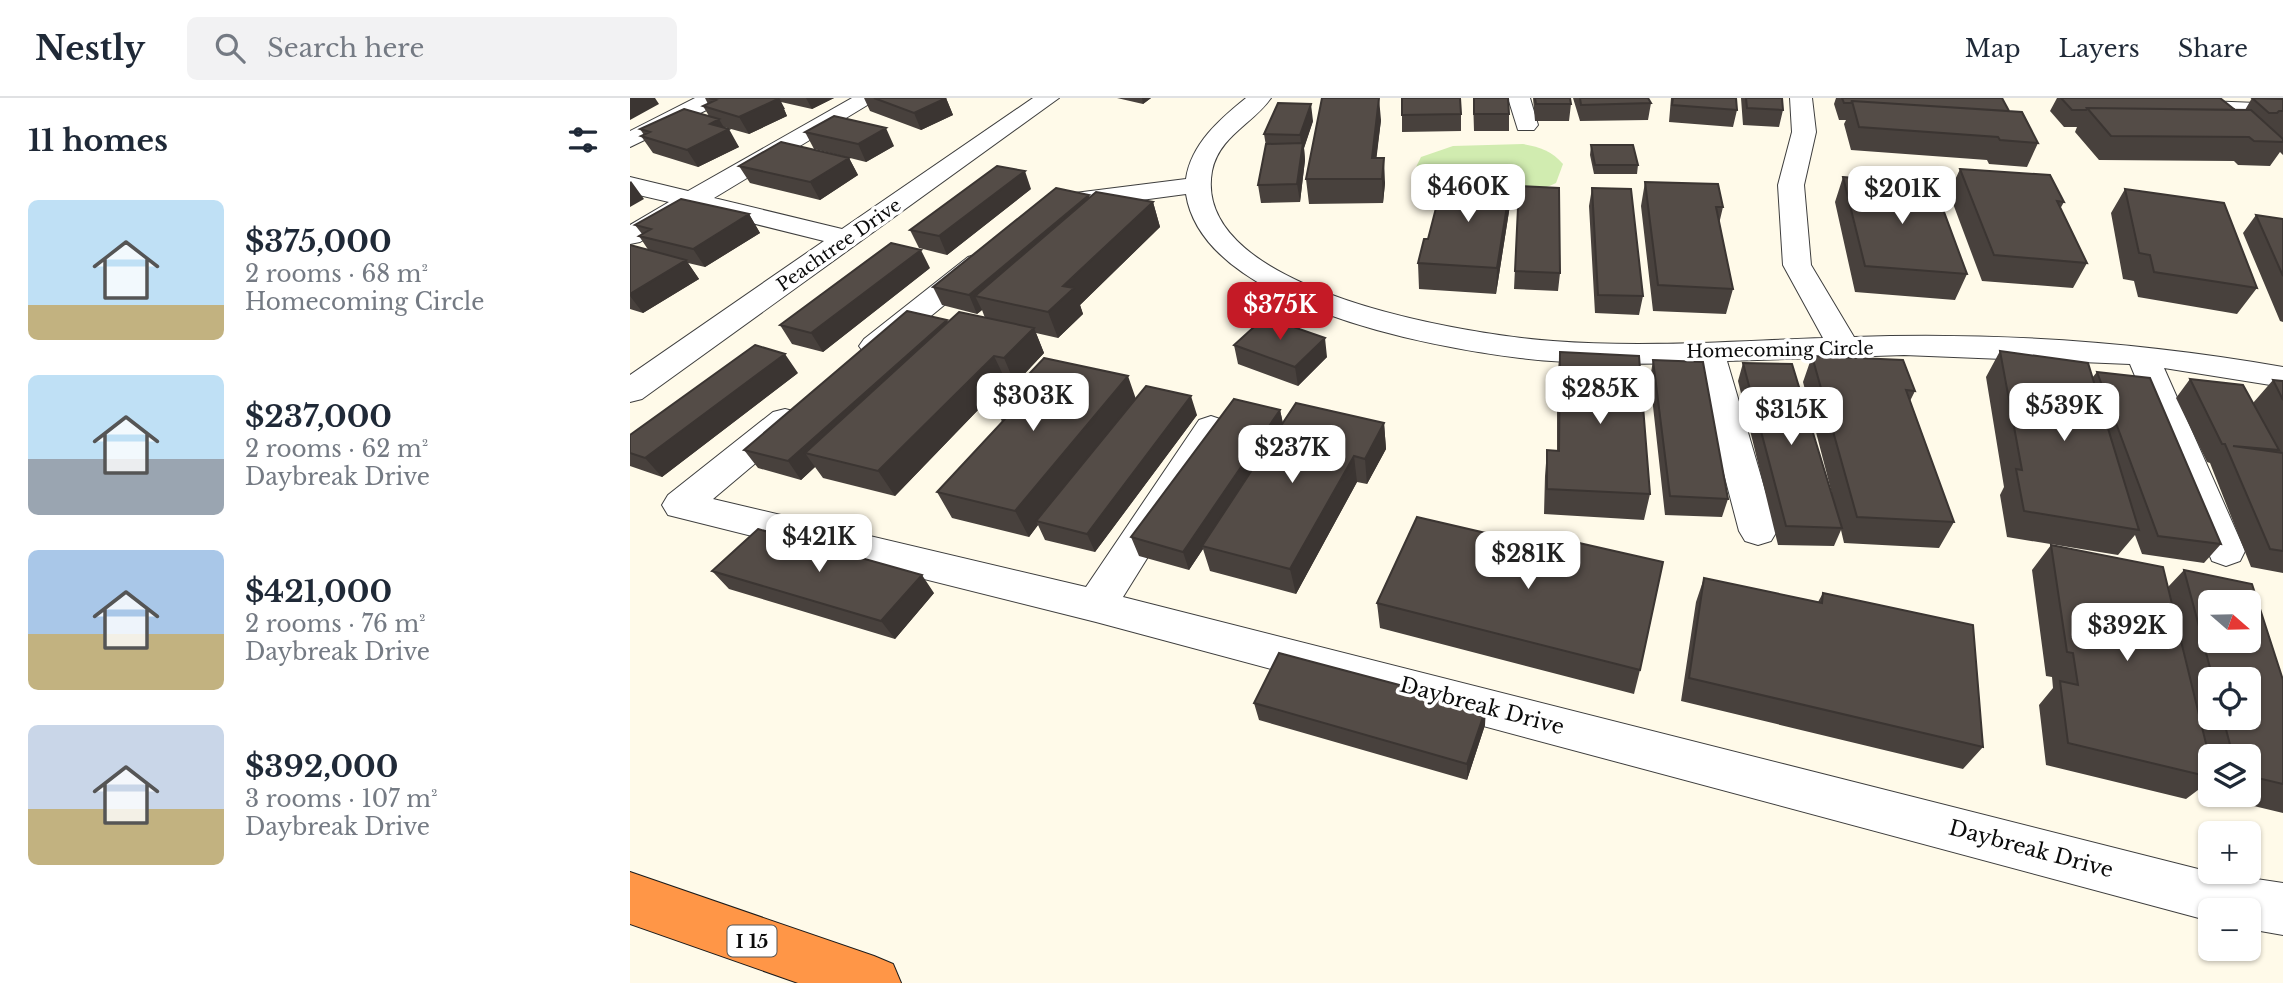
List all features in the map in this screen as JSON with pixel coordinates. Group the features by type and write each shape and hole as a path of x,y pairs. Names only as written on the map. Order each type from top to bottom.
{"highway":[{"name":"I 15","path":"630,898 874,983"}],"street":[{"path":"630,140 713,98"},
{"path":"630,236 868,98"},
{"name":"Peachtree Drive","path":"630,391 1048,98"},
{"path":"1038,214 1049,205 1196,185 1205,151 1234,119 1259,98"},
{"path":"1519,98 1526,125"},
{"path":"1829,100 1801,99 1804,132 1791,185 1797,265 1845,348"},
{"path":"2157,106 2283,111"},
{"path":"630,185 848,239"},
{"name":"Homecoming Circle","path":"1196,185 1206,216 1225,248 1251,268 1288,288 1359,315 1470,341 1587,353 1946,346 2143,355 2283,377"},
{"path":"854,363 995,249"},
{"path":"1708,351 1758,531"},
{"path":"2143,355 2226,551"},
{"name":"Daybreak Drive","path":"811,399 681,505 1096,606 2225,899 2283,909"},
{"path":"1096,606 1211,428"}],"green space":[{"path":"1523,144 1545,150 1563,164 1556,183 1523,193 1481,196 1442,188 1427,179 1416,167 1421,157 1453,146"}],"building":[{"path":"709,98 778,99 739,117 703,106 716,100"},
{"path":"874,98 946,98 914,113"},
{"path":"1322,98 1379,98 1372,158 1384,158 1382,179 1306,179"},
{"path":"1402,98 1460,98 1461,114 1402,115"},
{"path":"1474,98 1508,98 1509,114 1474,114"},
{"path":"1535,98 1570,98 1571,104 1536,104"},
{"path":"1580,98 1648,98 1651,103 1581,105"},
{"path":"1673,98 1736,98 1737,110 1672,105"},
{"path":"1746,98 1782,98 1783,110 1747,108"},
{"path":"1842,98 2002,98 2009,111 1852,101 1844,103"},
{"path":"2061,98 2220,98 2235,110 2072,110"},
{"path":"2252,98 2283,99 2283,111 2269,113"},
{"path":"1852,101 2022,112 2038,143 2000,140 1998,137 1859,127"},
{"path":"1278,103 1311,104 1300,135 1264,134"},
{"path":"2087,108 2251,110 2283,139 2283,142 2254,141 2249,137 2111,136"},
{"path":"684,109 719,119 710,124 729,129 687,150 641,136 650,132 640,129"},
{"path":"834,116 886,128 858,144 805,132"},
{"path":"781,142 849,158 810,182 739,166"},
{"path":"1303,143 1297,184 1258,185 1266,144"},
{"path":"1591,145 1633,145 1638,165 1595,165"},
{"path":"997,166 1025,171 939,236 910,230"},
{"path":"1960,169 2050,175 2064,202 2057,201 2087,263 1994,255"},
{"path":"1444,177 1511,181 1497,268 1418,263 1424,239 1428,239"},
{"path":"1843,177 1934,185 1967,274 1865,266"},
{"path":"1645,182 1718,184 1723,207 1716,207 1733,289 1658,285"},
{"path":"1519,186 1559,188 1560,273 1515,271"},
{"path":"1056,188 1089,195 969,295 933,287"},
{"path":"1592,188 1631,189 1643,296 1598,295"},
{"path":"2125,189 2224,203 2257,288 2154,272 2150,255 2139,253"},
{"path":"1096,192 1153,202 1063,286 1074,288 1048,312 975,296"},
{"path":"681,199 749,214 693,249 639,236 651,229 635,225"},
{"path":"2256,215 2283,219 2283,276"},
{"path":"891,243 921,250 811,333 780,325"},
{"path":"630,245 686,260 630,294"},
{"path":"907,311 947,320 788,461 744,450"},
{"path":"959,312 1034,328 1004,358 994,356 878,471 805,453"},
{"path":"1265,317 1325,338 1295,367 1234,345"},
{"path":"755,345 785,354 645,458 630,453 630,435"},
{"path":"2000,351 2088,363 2139,530 2024,511 2016,469 2022,470"},
{"path":"1560,352 1639,356 1650,494 1547,489 1547,450 1559,451"},
{"path":"1812,356 1903,360 1915,391 1906,390 1954,522 1857,517"},
{"path":"1044,358 1128,376 1015,511 937,492 1006,418 1000,416 1020,395 1011,393"},
{"path":"1653,360 1703,362 1728,499 1670,496"},
{"path":"1743,363 1792,364 1842,528 1786,526"},
{"path":"2097,372 2150,378 2221,544 2158,536"},
{"path":"2190,379 2243,385 2279,450 2233,446 2283,453 2283,551 2270,549 2225,444 2222,444"},
{"path":"2273,380 2283,381 2283,400"},
{"path":"1146,386 1191,396 1087,534 1036,521"},
{"path":"1234,399 1280,410 1183,552 1131,537"},
{"path":"1296,403 1384,423 1365,459 1354,456 1290,569 1202,546"},
{"path":"1417,517 1576,554 1579,543 1663,562 1640,670 1377,603"},
{"path":"758,529 922,575 881,621 712,571"},
{"path":"2051,545 2163,567 2198,711 2198,730 2203,730 2206,744 2198,744 2198,774 2068,743 2060,681 2078,685 2073,653 2067,652"},
{"path":"2184,570 2252,584 2254,590 2198,590 2198,623"},
{"path":"1704,578 1822,603 1823,593 1973,625 1983,747 1689,678"},
{"path":"2261,612 2283,680 2283,784 2261,779 2261,744 2230,744 2226,730 2261,730 2261,667 2210,667 2206,653 2261,653"},
{"path":"1279,653 1486,708 1467,764 1254,703"}]}
